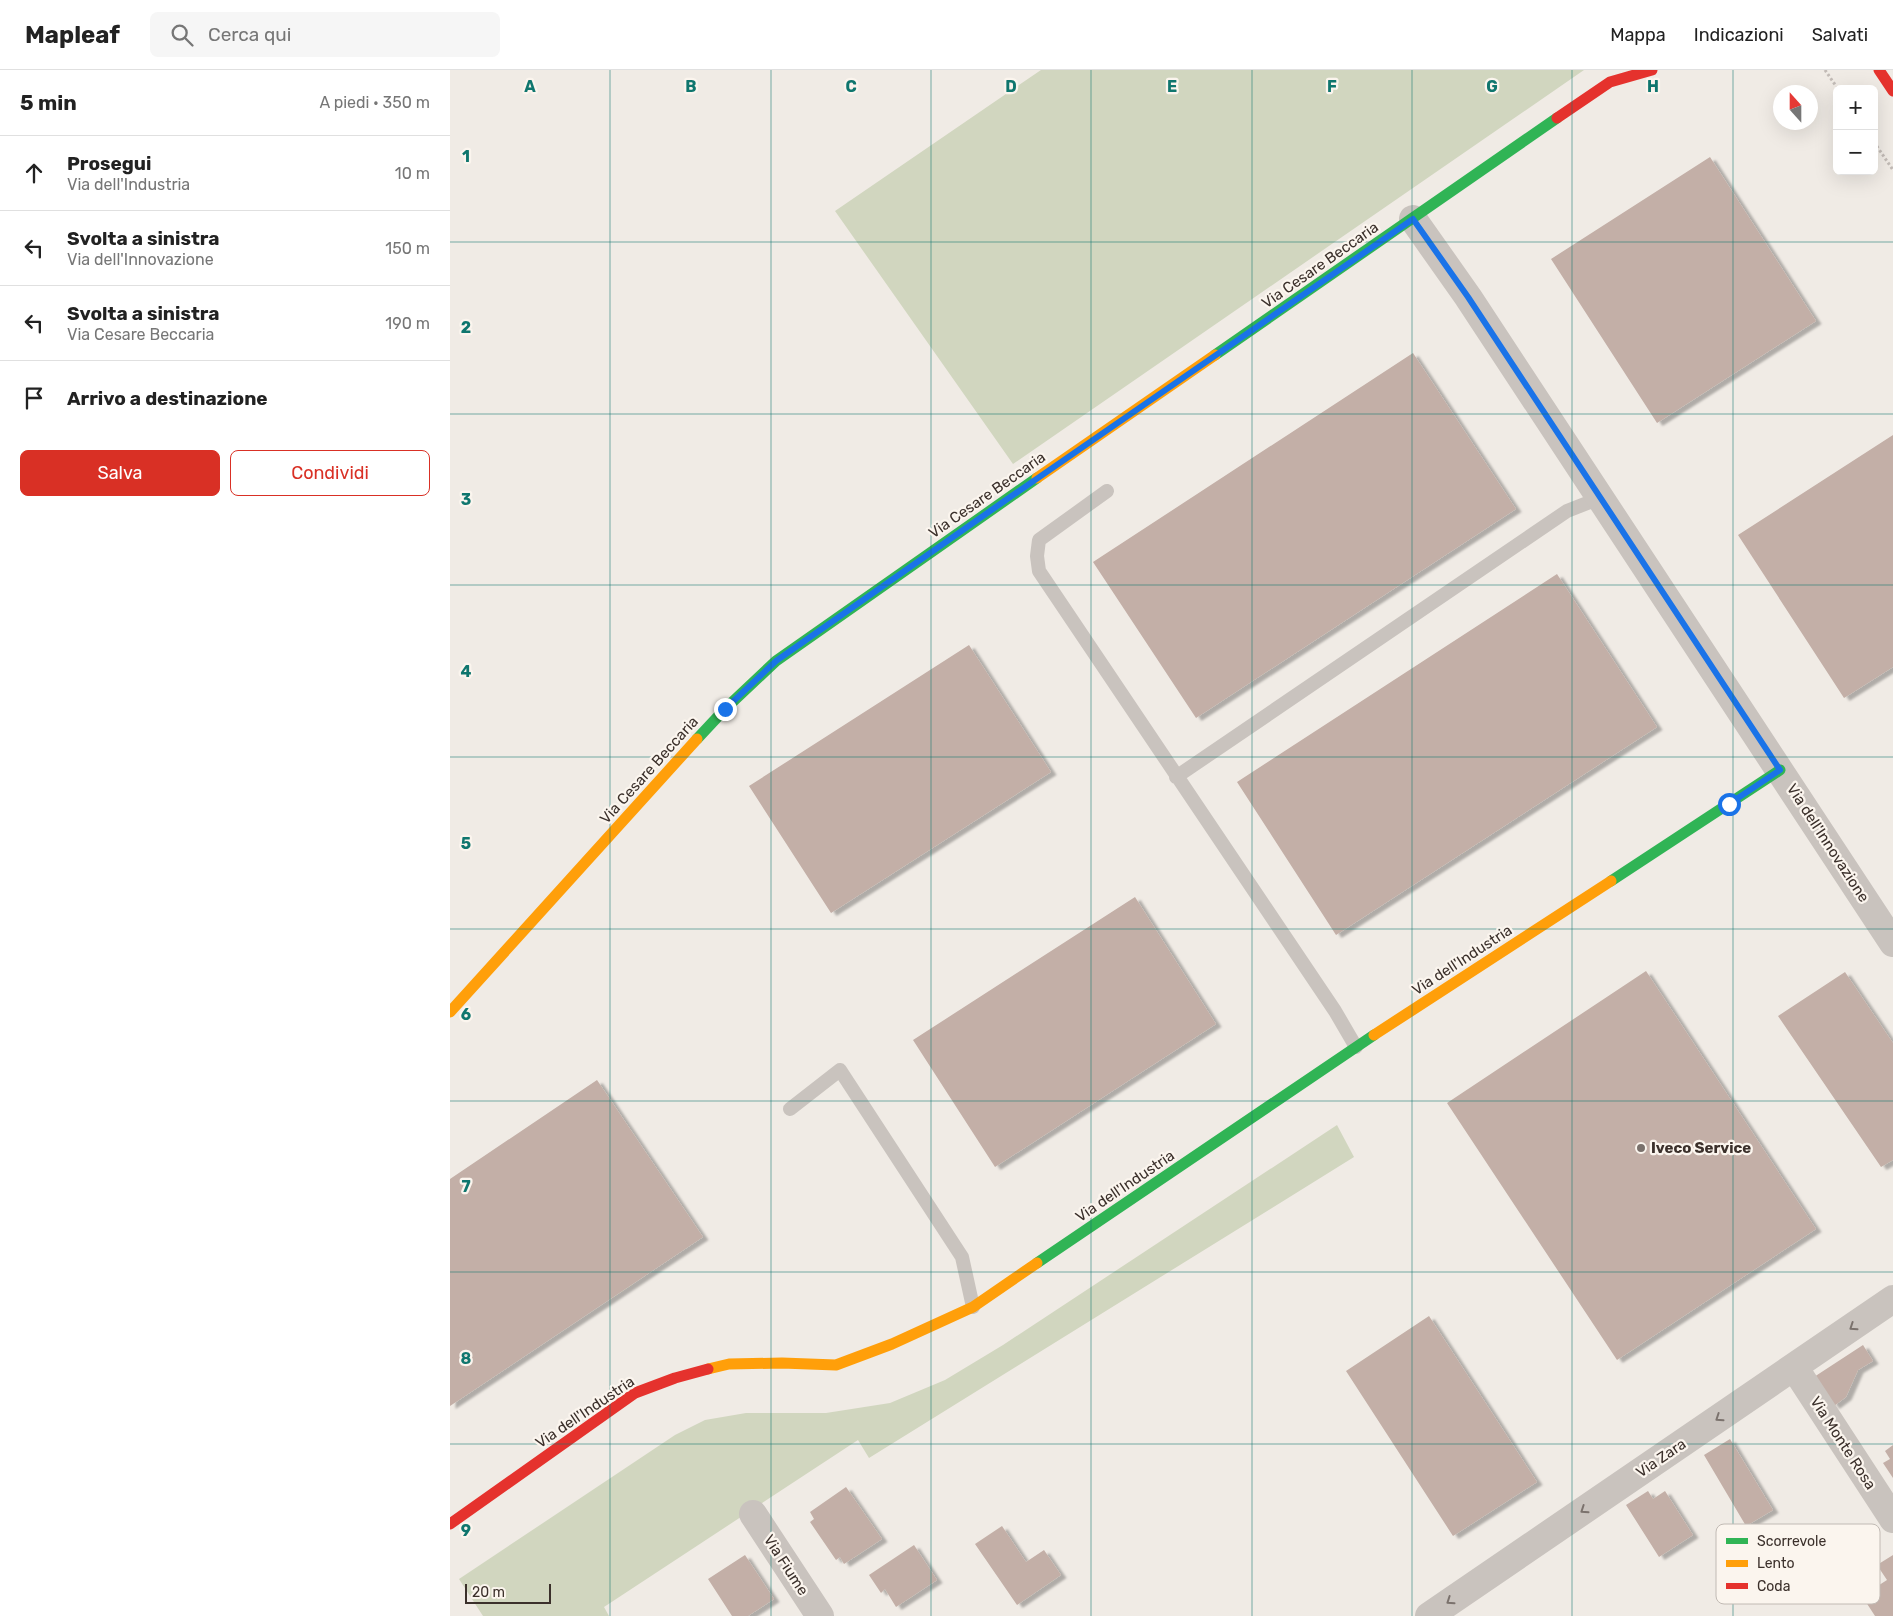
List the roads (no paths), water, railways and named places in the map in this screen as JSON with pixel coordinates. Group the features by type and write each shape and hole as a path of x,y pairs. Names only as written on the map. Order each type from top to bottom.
{"street":[{"path":"1610,82 1617,70"},
{"path":"1610,82 1652,70"},
{"path":"1879,70 1893,91"},
{"name":"Via Cesare Beccaria","path":"450,1012 677,760 725,709 776,661 1019,490 1610,82"},
{"name":"Via dell'Innovazione","path":"1413,219 1468,297 1893,943"},
{"name":"Via dell'Industria","path":"450,1524 635,1393 675,1378 729,1364 836,1364 892,1344 973,1307 1356,1047 1780,770"},
{"name":"Via Zara","path":"1428,1616 1893,1299"},
{"name":"Via Monte Rosa","path":"1794,1367 1893,1519"},
{"name":"Via Fiume","path":"753,1514 820,1616"}],"lane":[{"path":"1107,491 1039,540 1037,556 1039,572 1335,1011 1356,1047"},
{"path":"1176,777 1567,511 1600,498"},
{"path":"790,1109 840,1070 962,1257 973,1307"}],"place":[{"name":"Iveco Service","path":"1641,1148"}]}
